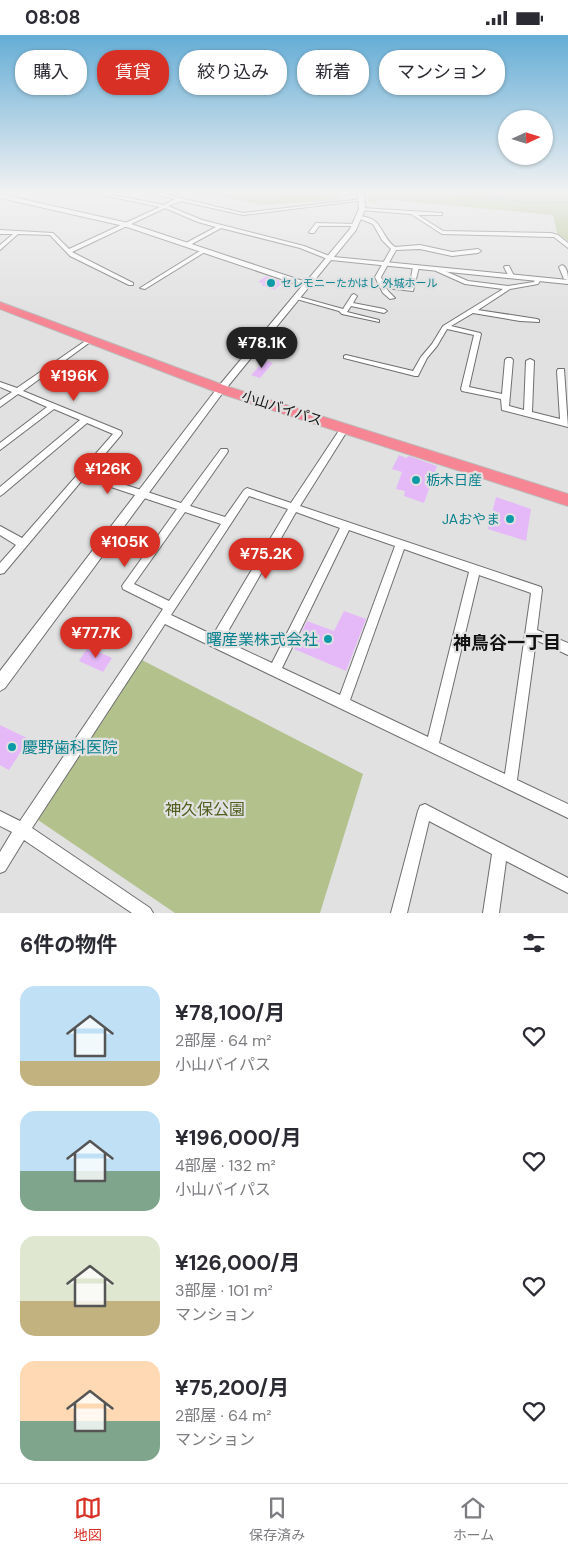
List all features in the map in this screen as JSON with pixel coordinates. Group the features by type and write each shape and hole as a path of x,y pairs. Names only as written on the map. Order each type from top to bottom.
{"highway":[{"name":"小山バイパス","path":"0,305 221,389 568,499"}],"street":[{"path":"0,248 16,234"},
{"path":"40,234 51,235 72,255 131,284"},
{"path":"69,251 105,234"},
{"path":"157,234 307,285"},
{"path":"188,244 206,234"},
{"path":"252,234 302,247 330,258 384,265 555,281 568,280 562,267"},
{"path":"0,683 221,389 349,234"},
{"path":"381,234 382,239 394,249 420,247 452,254 478,251"},
{"path":"513,234 556,236 568,247"},
{"path":"392,298 386,293 378,277 394,249"},
{"path":"142,288 205,250"},
{"path":"382,285 411,290 413,286 411,279 416,267"},
{"path":"507,267 511,277"},
{"path":"438,270 467,283 508,288 536,283 538,279"},
{"path":"346,357 415,374 424,357 435,345 444,327 508,288"},
{"path":"342,311 346,311 354,296"},
{"path":"296,298 377,321"},
{"path":"350,304 384,311"},
{"path":"471,311 489,313 498,317 537,321"},
{"path":"444,327 478,333 465,389 505,397"},
{"path":"0,404 91,339"},
{"path":"509,360 505,408 566,423 561,371"},
{"path":"528,413 530,361"},
{"path":"0,384 118,433 0,570"},
{"path":"0,447 53,406"},
{"path":"0,492 86,420"},
{"path":"216,641 294,507 345,428"},
{"path":"224,451 127,586 216,641 568,811"},
{"path":"83,474 227,522"},
{"path":"0,866 247,491 536,591 532,633 510,782"},
{"path":"275,670 346,526"},
{"path":"0,530 23,543"},
{"path":"343,703 401,544"},
{"path":"432,745 476,570"},
{"path":"532,633 568,649"},
{"path":"398,913 425,811 568,886"},
{"path":"0,818 22,830 145,913"},
{"path":"491,913 500,850"}],"green space":[{"path":"558,234 568,234 568,241"},
{"name":"神久保公園","path":"142,660 363,774 320,913 175,913 38,820"}],"building":[{"name":"セレモニーたかはし 外城ホール","path":"266,276 284,282 274,290 258,282"},
{"path":"265,360 273,363 260,378 251,375"},
{"name":"栃木日産","path":"399,455 406,458 409,456 437,466 424,503 404,496 405,491 396,489 402,472 392,469"},
{"name":"JAおやま","path":"496,497 531,509 526,541 488,529"},
{"name":"曙産業株式会社","path":"344,611 366,619 346,671 294,649 307,621 334,631"},
{"path":"88,647 112,658 103,672 79,661"},
{"name":"慶野歯科医院","path":"0,725 29,739 9,770 0,765"}],"place":[{"name":"セレモニーたかはし 外城ホール","path":"271,283"},
{"name":"栃木日産","path":"416,480"},
{"name":"JAおやま","path":"510,519"},
{"name":"曙産業株式会社","path":"328,639"},
{"name":"慶野歯科医院","path":"12,747"}],"district":[{"name":"神鳥谷一丁目","path":"507,643"}]}
